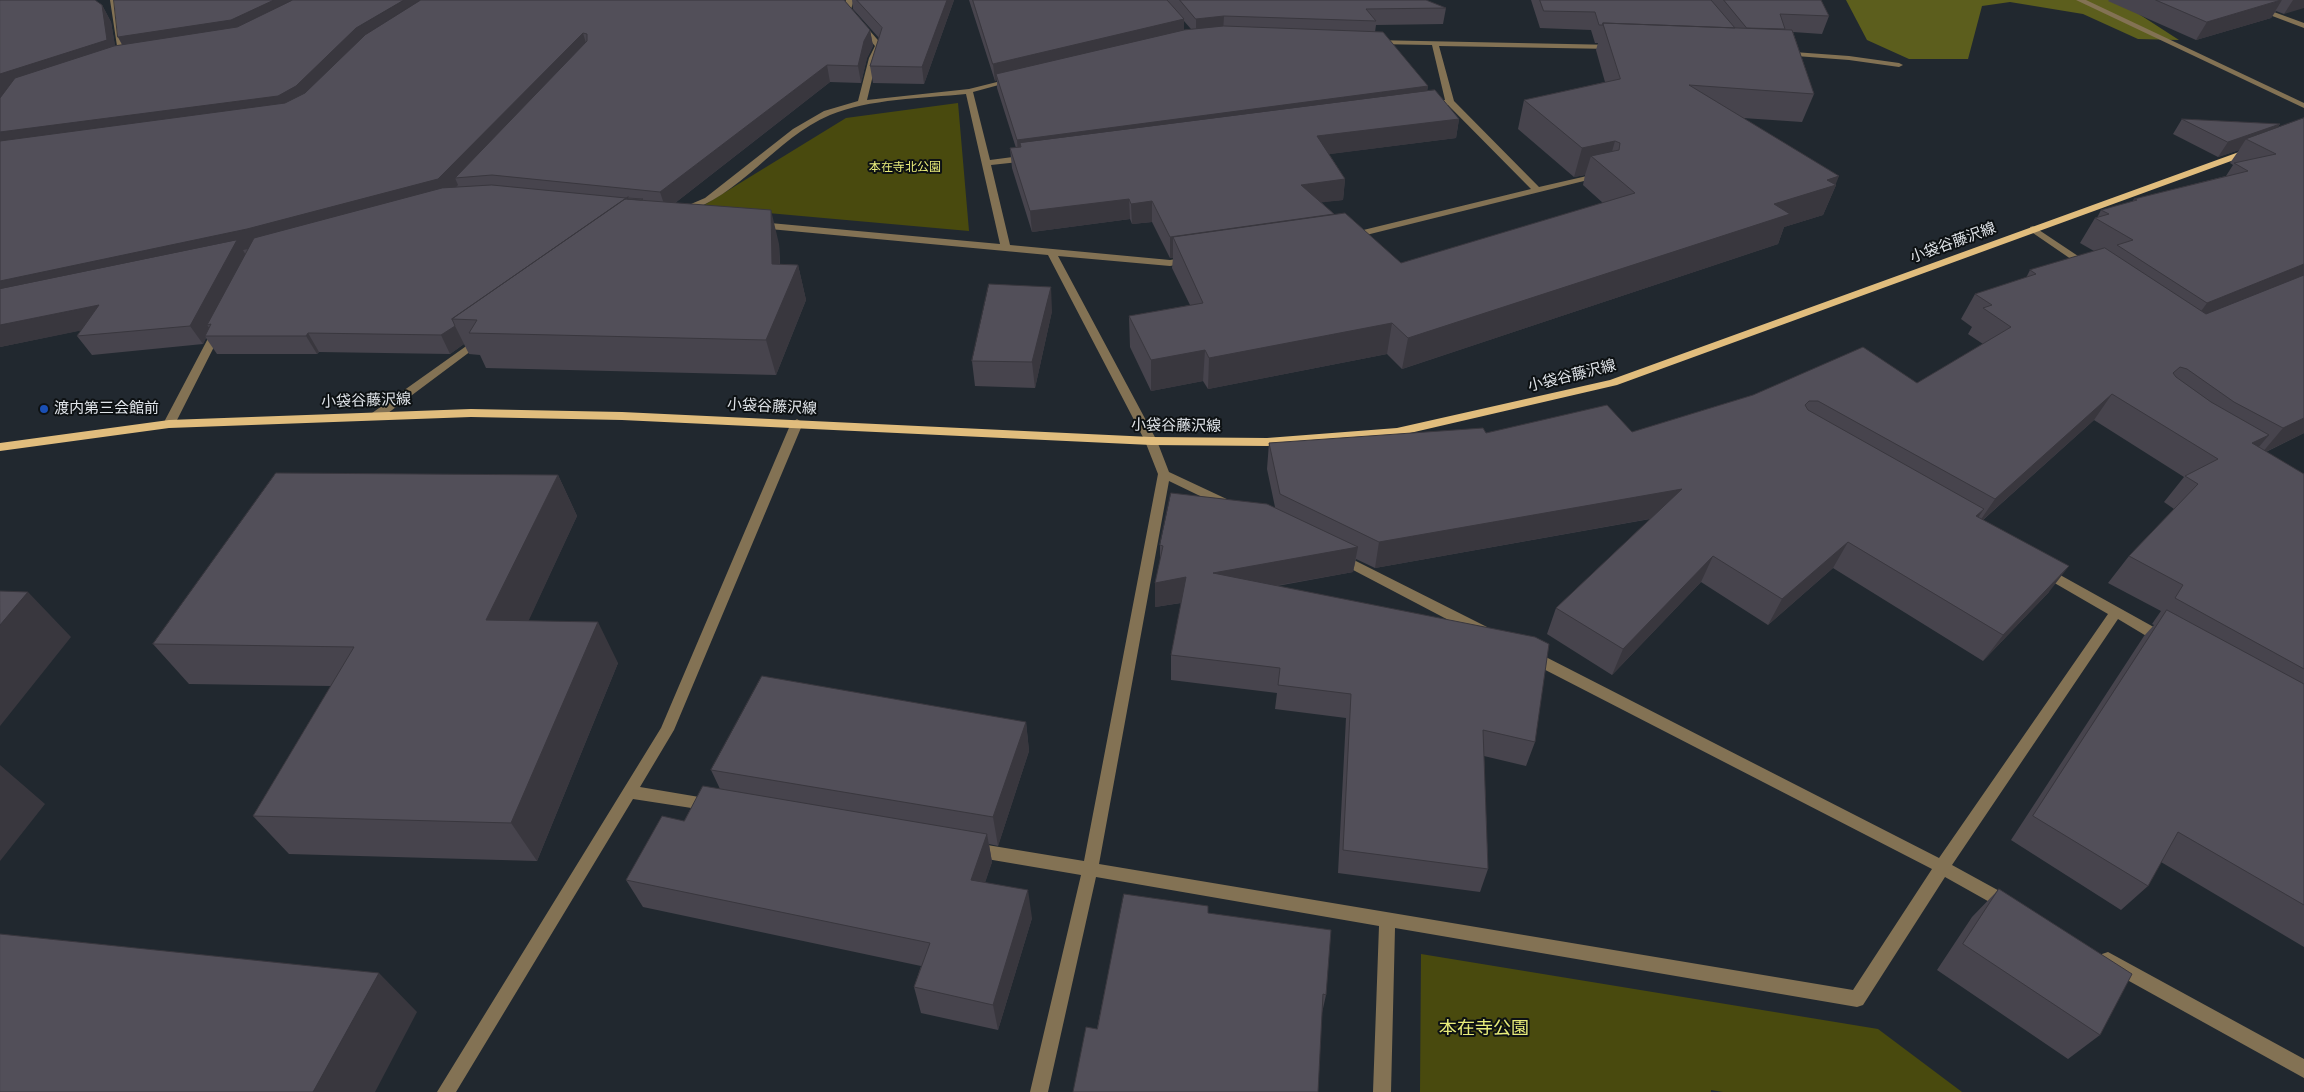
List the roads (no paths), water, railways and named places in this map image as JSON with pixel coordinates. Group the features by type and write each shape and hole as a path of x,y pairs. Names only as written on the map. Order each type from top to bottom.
{"main road":[{"name":"小袋谷藤沢線","path":"0,447 168,424 471,413 622,416 797,423 1152,441 1267,442 1397,432 1613,383 2257,148"}],"street":[{"path":"114,0 123,59"},
{"path":"850,0 847,9 879,46 873,58 862,103"},
{"path":"2080,0 2304,106"},
{"path":"2234,0 2304,26"},
{"path":"1368,42 1624,48"},
{"path":"1435,44 1450,102 1537,190"},
{"path":"1774,53 1849,58 1899,65"},
{"path":"114,62 132,57"},
{"path":"680,216 708,200 750,169 796,131 827,113 862,103 969,91 1018,79"},
{"path":"969,91 1006,249"},
{"path":"1420,106 1450,102"},
{"path":"986,163 1035,157"},
{"path":"1343,238 1537,190 1608,175"},
{"path":"747,224 1170,263 1199,259"},
{"path":"2033,229 2098,274"},
{"path":"1039,1092 1090,869 1164,474 1152,441 1051,252"},
{"path":"168,424 223,321"},
{"path":"376,416 489,333"},
{"path":"446,1092 668,730 797,423"},
{"path":"1164,474 1243,512"},
{"path":"1323,549 1491,636"},
{"path":"2031,564 2176,646"},
{"path":"962,848 1857,999 1942,867 2116,612"},
{"path":"1518,649 1942,867 2020,910"},
{"path":"630,792 728,808"},
{"path":"1382,1092 1386,920"},
{"path":"2097,954 2304,1069"}],"place":[{"name":"渡内第三会館前","path":"44,409"}],"park label":[{"name":"本在寺北公園","path":"905,168"},
{"name":"本在寺公園","path":"1484,1029"}]}
